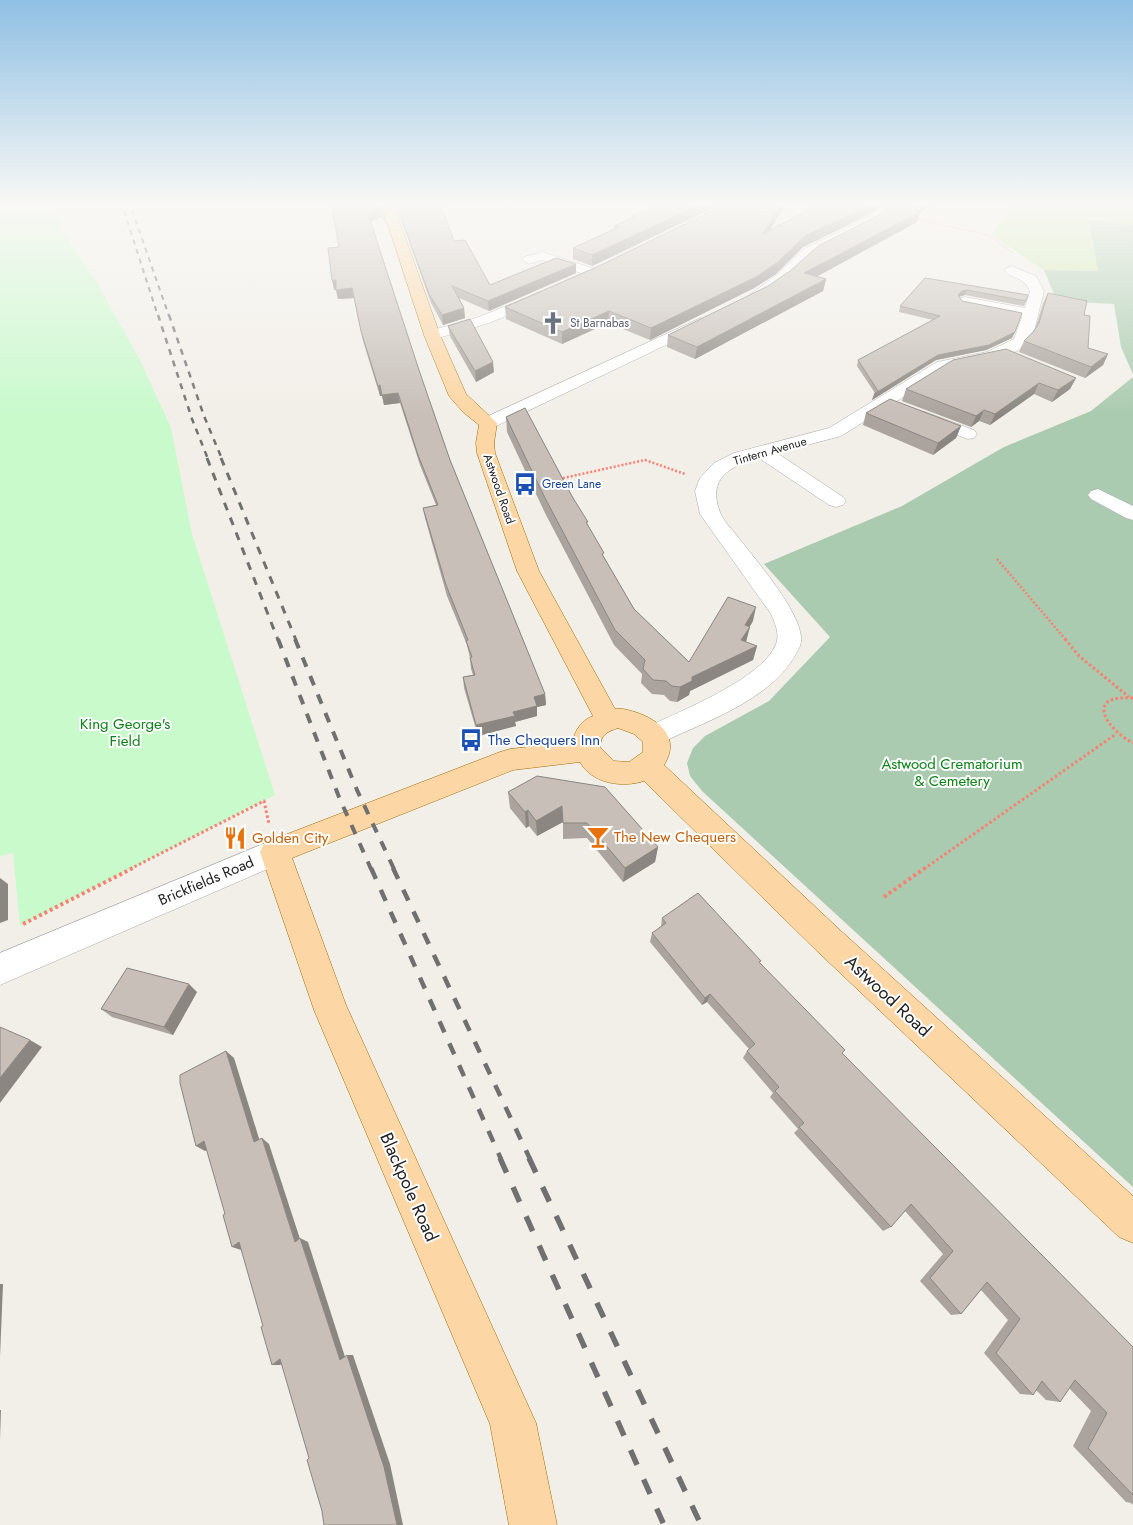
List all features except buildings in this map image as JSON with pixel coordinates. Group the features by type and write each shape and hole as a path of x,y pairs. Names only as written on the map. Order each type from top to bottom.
{"main road":[{"path":"411,274 432,336 458,396 468,408 488,423"},
{"name":"Astwood Road","path":"488,423 485,443 486,453 528,571 608,720 618,718 639,722 647,728 650,750 829,941 1133,1223"},
{"path":"608,720 592,729 588,735 587,751 591,759 598,766 618,773 634,772 650,750"},
{"name":"Brickfields Road","path":"276,852 510,760 587,751"},
{"name":"Blackpole Road","path":"276,852 332,1010 513,1424 533,1525"}],"street":[{"path":"576,281 590,274"},
{"path":"743,302 786,274"},
{"name":"Tintern Avenue","path":"707,482 721,467 740,457 835,432 897,406 943,365 1009,356 1025,335 1037,291 1036,284 1024,274"},
{"path":"432,336 484,320 551,292"},
{"path":"965,301 1031,314"},
{"path":"488,423 716,316"},
{"path":"897,406 968,434"},
{"path":"762,452 836,501"},
{"path":"650,750 752,686 775,664 789,644 788,628 782,612 710,514 704,491 707,482"},
{"path":"1098,495 1133,514"},
{"name":"Brickfields Road","path":"12,964 276,852"}],"path":[{"path":"558,479 646,460 707,482"},
{"path":"997,559 1079,656 1131,698"},
{"path":"1131,698 1111,700 1105,704 1102,710 1104,718 1116,734 1133,743"},
{"path":"884,897 1116,734"},
{"path":"12,964 20,926 264,801 276,852"}],"green space":[{"name":"King George's Field","path":"0,274 91,274 140,360 171,428 192,534 275,795 20,926 13,853 0,856"},
{"path":"1046,274 1133,274 1133,374 1121,347 1114,304 1057,301"},
{"name":"Astwood Crematorium & Cemetery","path":"1133,377 1133,1187 702,791 690,776 687,763 693,748 705,736 769,701 830,637 764,564 902,506 1004,447 1091,411"}],"railway":[{"path":"144,274 158,316"},
{"path":"154,274 169,316"},
{"path":"158,315 192,419 208,459"},
{"path":"169,315 204,416 222,459"},
{"path":"207,458 278,640"},
{"path":"221,458 296,640"},
{"path":"278,639 339,797 371,869"},
{"path":"295,639 357,790 394,869"},
{"path":"371,868 501,1159"},
{"path":"393,868 530,1159"},
{"path":"500,1158 664,1525"},
{"path":"529,1158 701,1525"}],"place":[{"name":"St Barnabas","path":"553,323"},
{"name":"Green Lane","path":"525,484"},
{"name":"The Chequers Inn","path":"471,740"},
{"name":"The New Chequers","path":"598,837"},
{"name":"Golden City","path":"235,838"}]}
